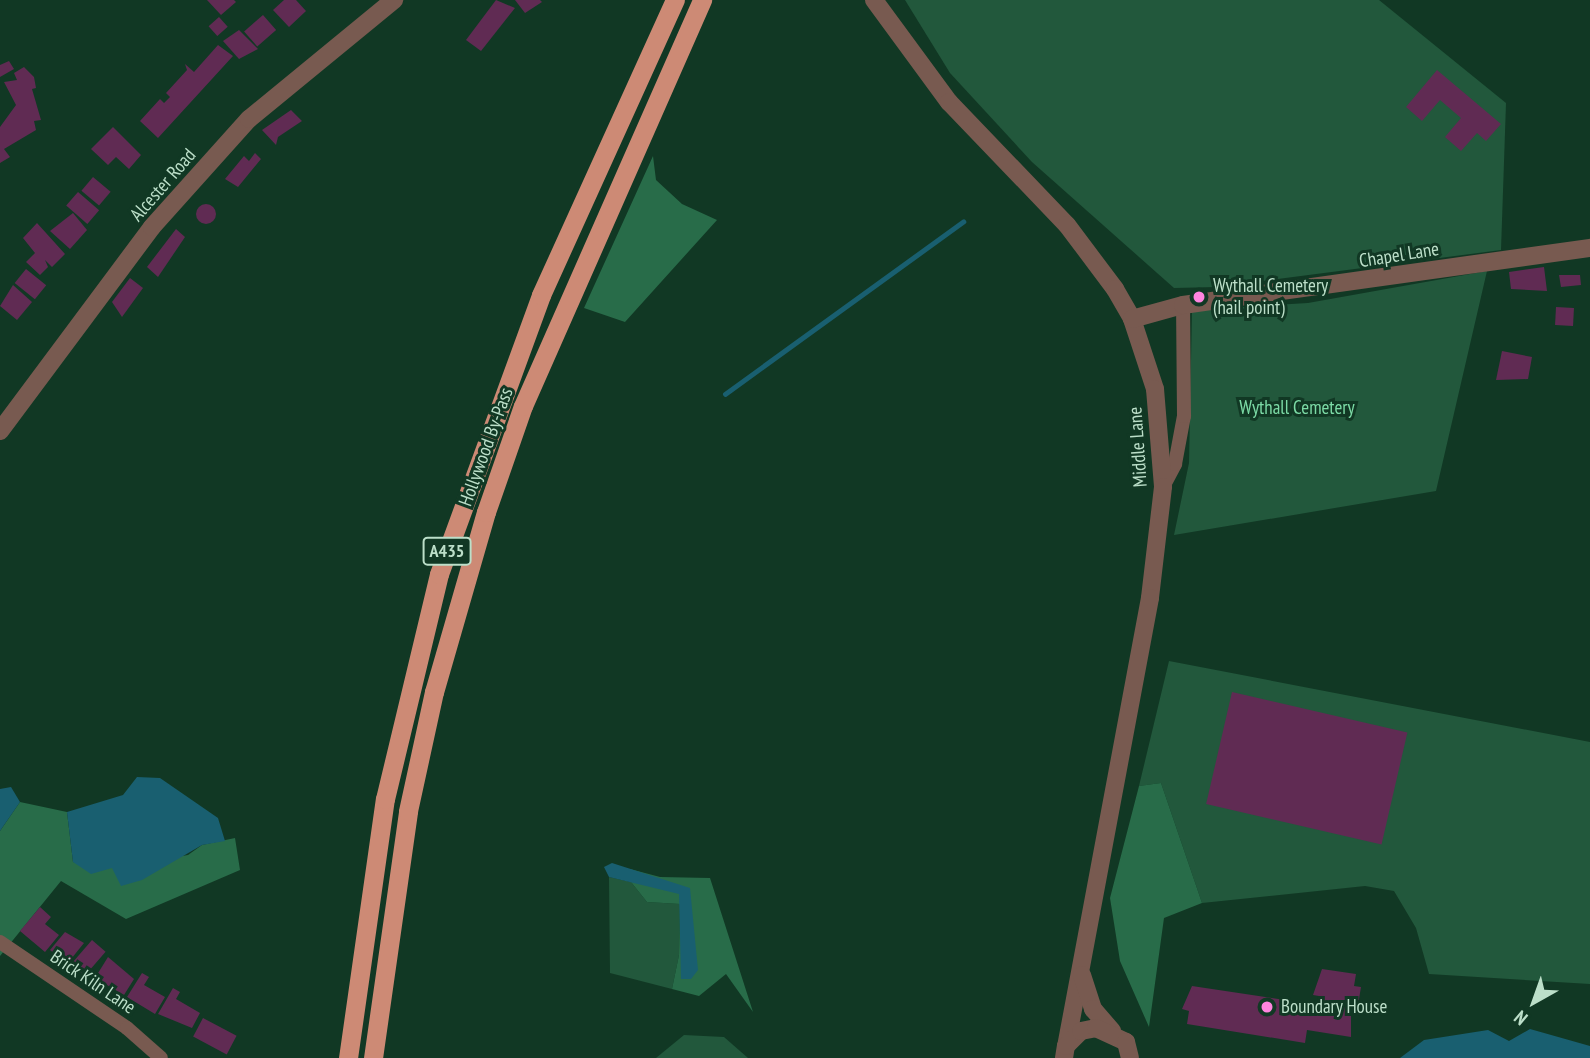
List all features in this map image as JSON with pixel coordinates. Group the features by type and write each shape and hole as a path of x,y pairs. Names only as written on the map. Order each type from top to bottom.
{"highway":[{"name":"Hollywood By-Pass","path":"348,1058 380,825 439,574 541,295 674,0"},
{"name":"Hollywood By-Pass","path":"373,1058 408,811 434,692 486,512 523,406 702,0"}],"street":[{"name":"Alcester Road","path":"0,431 152,227 249,119 394,0"},
{"name":"Middle Lane","path":"874,0 949,102 1067,225 1132,319 1155,389 1163,487 1135,701 1065,1052"},
{"name":"Middle Lane","path":"881,0 902,38"},
{"name":"Chapel Lane","path":"1132,319 1183,305 1590,247"},
{"path":"1163,487 1175,464 1184,416 1183,305"},
{"name":"Brick Kiln Lane","path":"0,942 127,1028 161,1058"},
{"name":"Middle Lane","path":"1082,975 1093,1009 1112,1031 1126,1042 1130,1058"},
{"name":"Middle Lane","path":"1065,1052 1081,1031 1112,1031"}],"green space":[{"path":"905,0 1379,0 1506,103 1501,250 1217,287 1174,288 1032,162 950,73"},
{"path":"653,156 656,180 682,204 717,220 625,322 584,308"},
{"name":"Wythall Cemetery","path":"1487,271 1436,491 1174,535 1189,463 1192,310 1308,303"},
{"path":"1169,661 1590,742 1590,984 1429,974 1416,928 1394,891 1365,886 1202,903 1161,783 1139,786"},
{"path":"1161,783 1202,903 1164,918 1149,1027 1120,961 1110,898 1139,786"},
{"path":"20,802 67,812 73,862 112,868 188,855 202,845 235,838 240,870 126,919 61,881 0,956 0,831"},
{"path":"630,869 660,877 710,878 753,1012 726,974 699,996 672,989 679,955 680,904 647,902 631,882"},
{"path":"609,877 631,882 647,902 680,904 679,955 672,989 610,973"},
{"path":"684,1035 724,1037 748,1058 656,1058"}],"water":[{"path":"137,777 160,778 218,818 225,841 202,845 142,880 121,886 112,868 91,874 73,862 67,812 123,795"},
{"path":"11,787 20,802 0,831 0,789"},
{"path":"612,863 690,888 698,970 691,979 681,979 679,894 609,877 604,867"},
{"path":"1530,1029 1590,1046 1590,1058 1400,1058 1424,1040 1488,1030 1509,1041"}],"building":[{"path":"207,0 234,0 236,2 221,15"},
{"path":"284,0 296,0 306,11 289,27 273,10"},
{"path":"496,0 515,8 481,51 466,40"},
{"path":"515,0 540,0 542,2 525,13"},
{"path":"263,15 276,30 257,46 244,31"},
{"path":"219,17 228,27 217,36 209,26"},
{"path":"239,30 258,49 239,59 223,41"},
{"path":"218,45 233,56 158,138 140,121 160,99 164,103 170,97 166,93 187,70 185,64 194,72"},
{"path":"9,61 14,69 0,77 0,65"},
{"path":"24,67 34,77 36,88 32,89 41,120 34,121 36,130 4,149 10,157 0,163 0,127 16,105 4,82 17,80 14,73"},
{"path":"1437,70 1501,124 1486,141 1477,133 1461,151 1445,137 1461,118 1440,100 1422,121 1406,107"},
{"path":"291,110 302,121 278,137 276,145 262,130"},
{"path":"113,127 141,155 129,169 116,157 108,165 91,149"},
{"path":"255,153 261,159 238,187 225,179 244,156 249,161"},
{"path":"93,177 111,192 99,206 81,191"},
{"path":"78,192 99,210 87,224 66,206"},
{"path":"206,204 213,207 216,214 213,221 206,224 199,221 196,214 199,207"},
{"path":"73,213 87,230 70,249 50,231"},
{"path":"37,223 65,254 52,267 45,260 48,267 40,275 26,262 35,253 23,238"},
{"path":"176,229 185,237 158,277 147,267"},
{"path":"1544,267 1547,291 1511,289 1509,272"},
{"path":"26,269 46,285 35,299 15,283"},
{"path":"1559,275 1580,275 1581,285 1561,287"},
{"path":"130,278 143,288 122,317 112,302"},
{"path":"13,285 32,302 17,320 0,306"},
{"path":"1556,307 1574,308 1573,326 1555,325"},
{"path":"1502,351 1532,357 1528,379 1496,380"},
{"path":"1232,692 1407,732 1382,845 1206,804"},
{"path":"40,907 51,917 45,924 59,935 45,952 20,931"},
{"path":"65,932 84,943 67,964 50,950"},
{"path":"92,940 106,952 85,976 71,964"},
{"path":"108,957 134,979 124,995 95,978"},
{"name":"Boundary House","path":"1322,969 1356,974 1354,986 1361,987 1358,1005 1351,1004 1351,1037 1307,1030 1305,1043 1187,1024 1189,1011 1182,1009 1192,986 1318,1005 1319,996 1313,995"},
{"path":"142,973 149,977 144,985 165,997 155,1014 127,997"},
{"path":"173,988 180,992 176,999 200,1013 192,1028 158,1014"},
{"path":"203,1018 237,1036 227,1054 193,1037"}],"waterway":[{"path":"725,394 963,222"}],"place":[{"name":"Wythall Cemetery (hail point)","path":"1199,297"},
{"name":"Boundary House","path":"1267,1007"}]}
